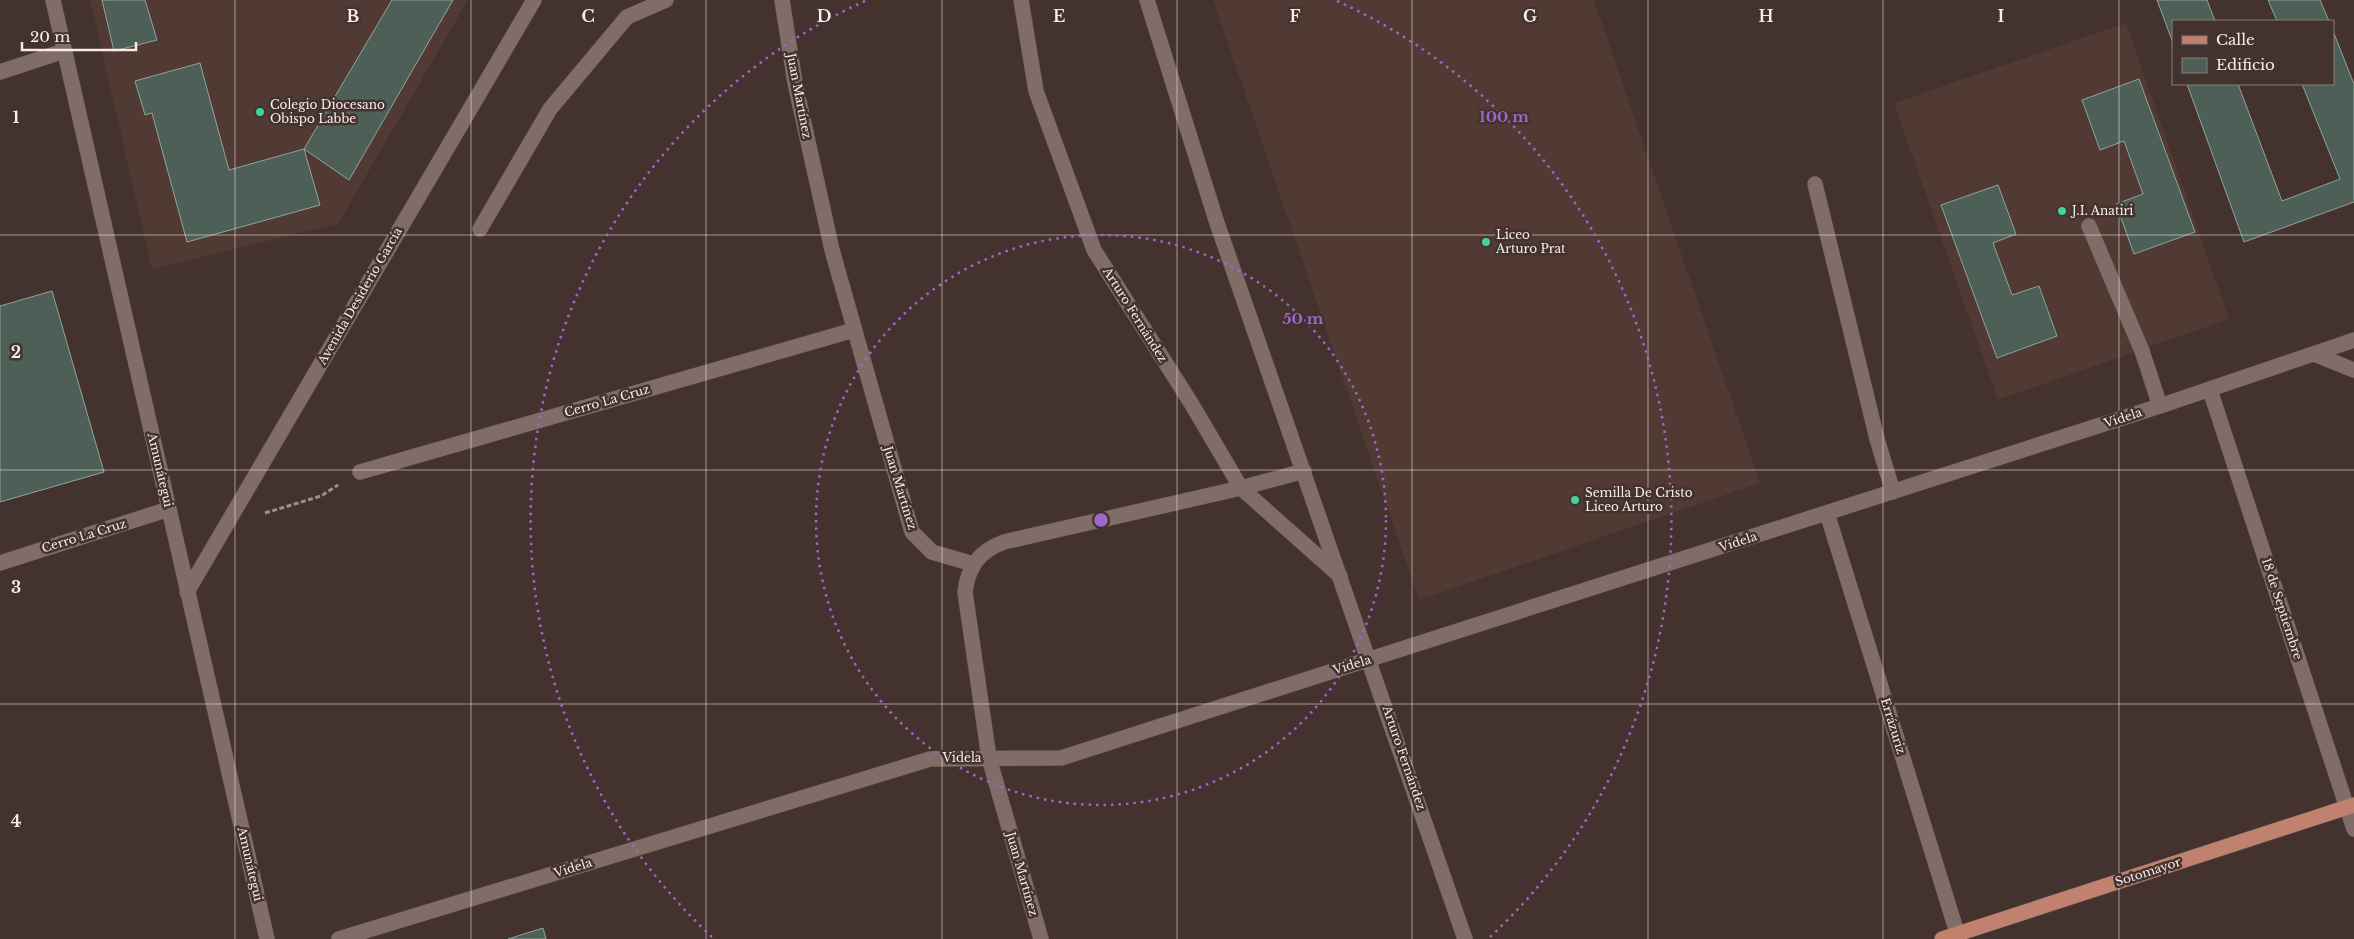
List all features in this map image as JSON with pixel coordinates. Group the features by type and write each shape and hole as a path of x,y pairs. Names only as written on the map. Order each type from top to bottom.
{"main road":[{"name":"Sotomayor","path":"1942,939 1958,936 2351,806"}],"street":[{"name":"Amunátegui","path":"53,0 267,939"},
{"name":"Avenida Desiderio García","path":"187,592 534,0"},
{"path":"480,229 550,109 627,16 666,0"},
{"name":"Juan Martínez","path":"782,0 795,83 813,169 854,330 912,532 932,552 973,564 967,578 965,592 989,758 1041,939"},
{"name":"Arturo Fernández","path":"1021,0 1036,91 1094,250 1191,403 1241,488 1342,578"},
{"name":"Arturo Fernández","path":"1147,0 1216,220 1466,939"},
{"path":"0,72 64,51"},
{"path":"1815,184 1874,429 1893,492"},
{"path":"2089,226 2142,351 2160,406"},
{"name":"Cerro La Cruz","path":"360,472 854,330"},
{"name":"Videla","path":"339,939 930,759 1061,758 2210,390 2354,340"},
{"path":"2314,354 2354,370"},
{"name":"18 de Septiembre","path":"2210,390 2351,806 2354,829"},
{"path":"973,564 992,546 1004,542 1241,488 1304,471"},
{"name":"Cerro La Cruz","path":"0,562 169,510"},
{"name":"Errázuriz","path":"1827,513 1958,936"}],"path":[{"path":"271,512 321,496"}],"shaded area":[{"name":"Colegio Diocesano Obispo Labbe","path":"90,0 468,0 338,224 152,269"},
{"name":"Liceo Arturo Prat","path":"1213,0 1594,0 1760,483 1419,600"},
{"name":"J.I. Anatiri","path":"2126,23 2229,319 1998,400 1894,103"}],"building":[{"path":"102,0 145,0 157,40 114,51"},
{"path":"392,0 453,0 349,180 304,149"},
{"path":"2157,0 2207,0 2215,20 2172,20 2172,40"},
{"path":"2268,0 2320,0 2329,20 2277,20"},
{"path":"2334,34 2354,84 2354,202 2244,242 2187,85 2238,85 2282,201 2340,179 2302,85 2334,85"},
{"path":"200,63 229,170 304,149 320,205 187,242 152,113 145,115 135,81"},
{"path":"2139,79 2195,232 2134,254 2116,204 2143,194 2124,141 2100,150 2082,100"},
{"path":"1998,185 2016,234 1993,243 2012,295 2039,286 2057,336 1997,358 1941,205"},
{"path":"52,291 104,472 0,502 0,306"},
{"path":"543,928 546,939 508,939"}],"place":[{"name":"Colegio Diocesano Obispo Labbe","path":"260,112"},
{"name":"J.I. Anatiri","path":"2062,211"},
{"name":"Liceo Arturo Prat","path":"1486,242"},
{"name":"Semilla De Cristo Liceo Arturo","path":"1575,500"}]}
